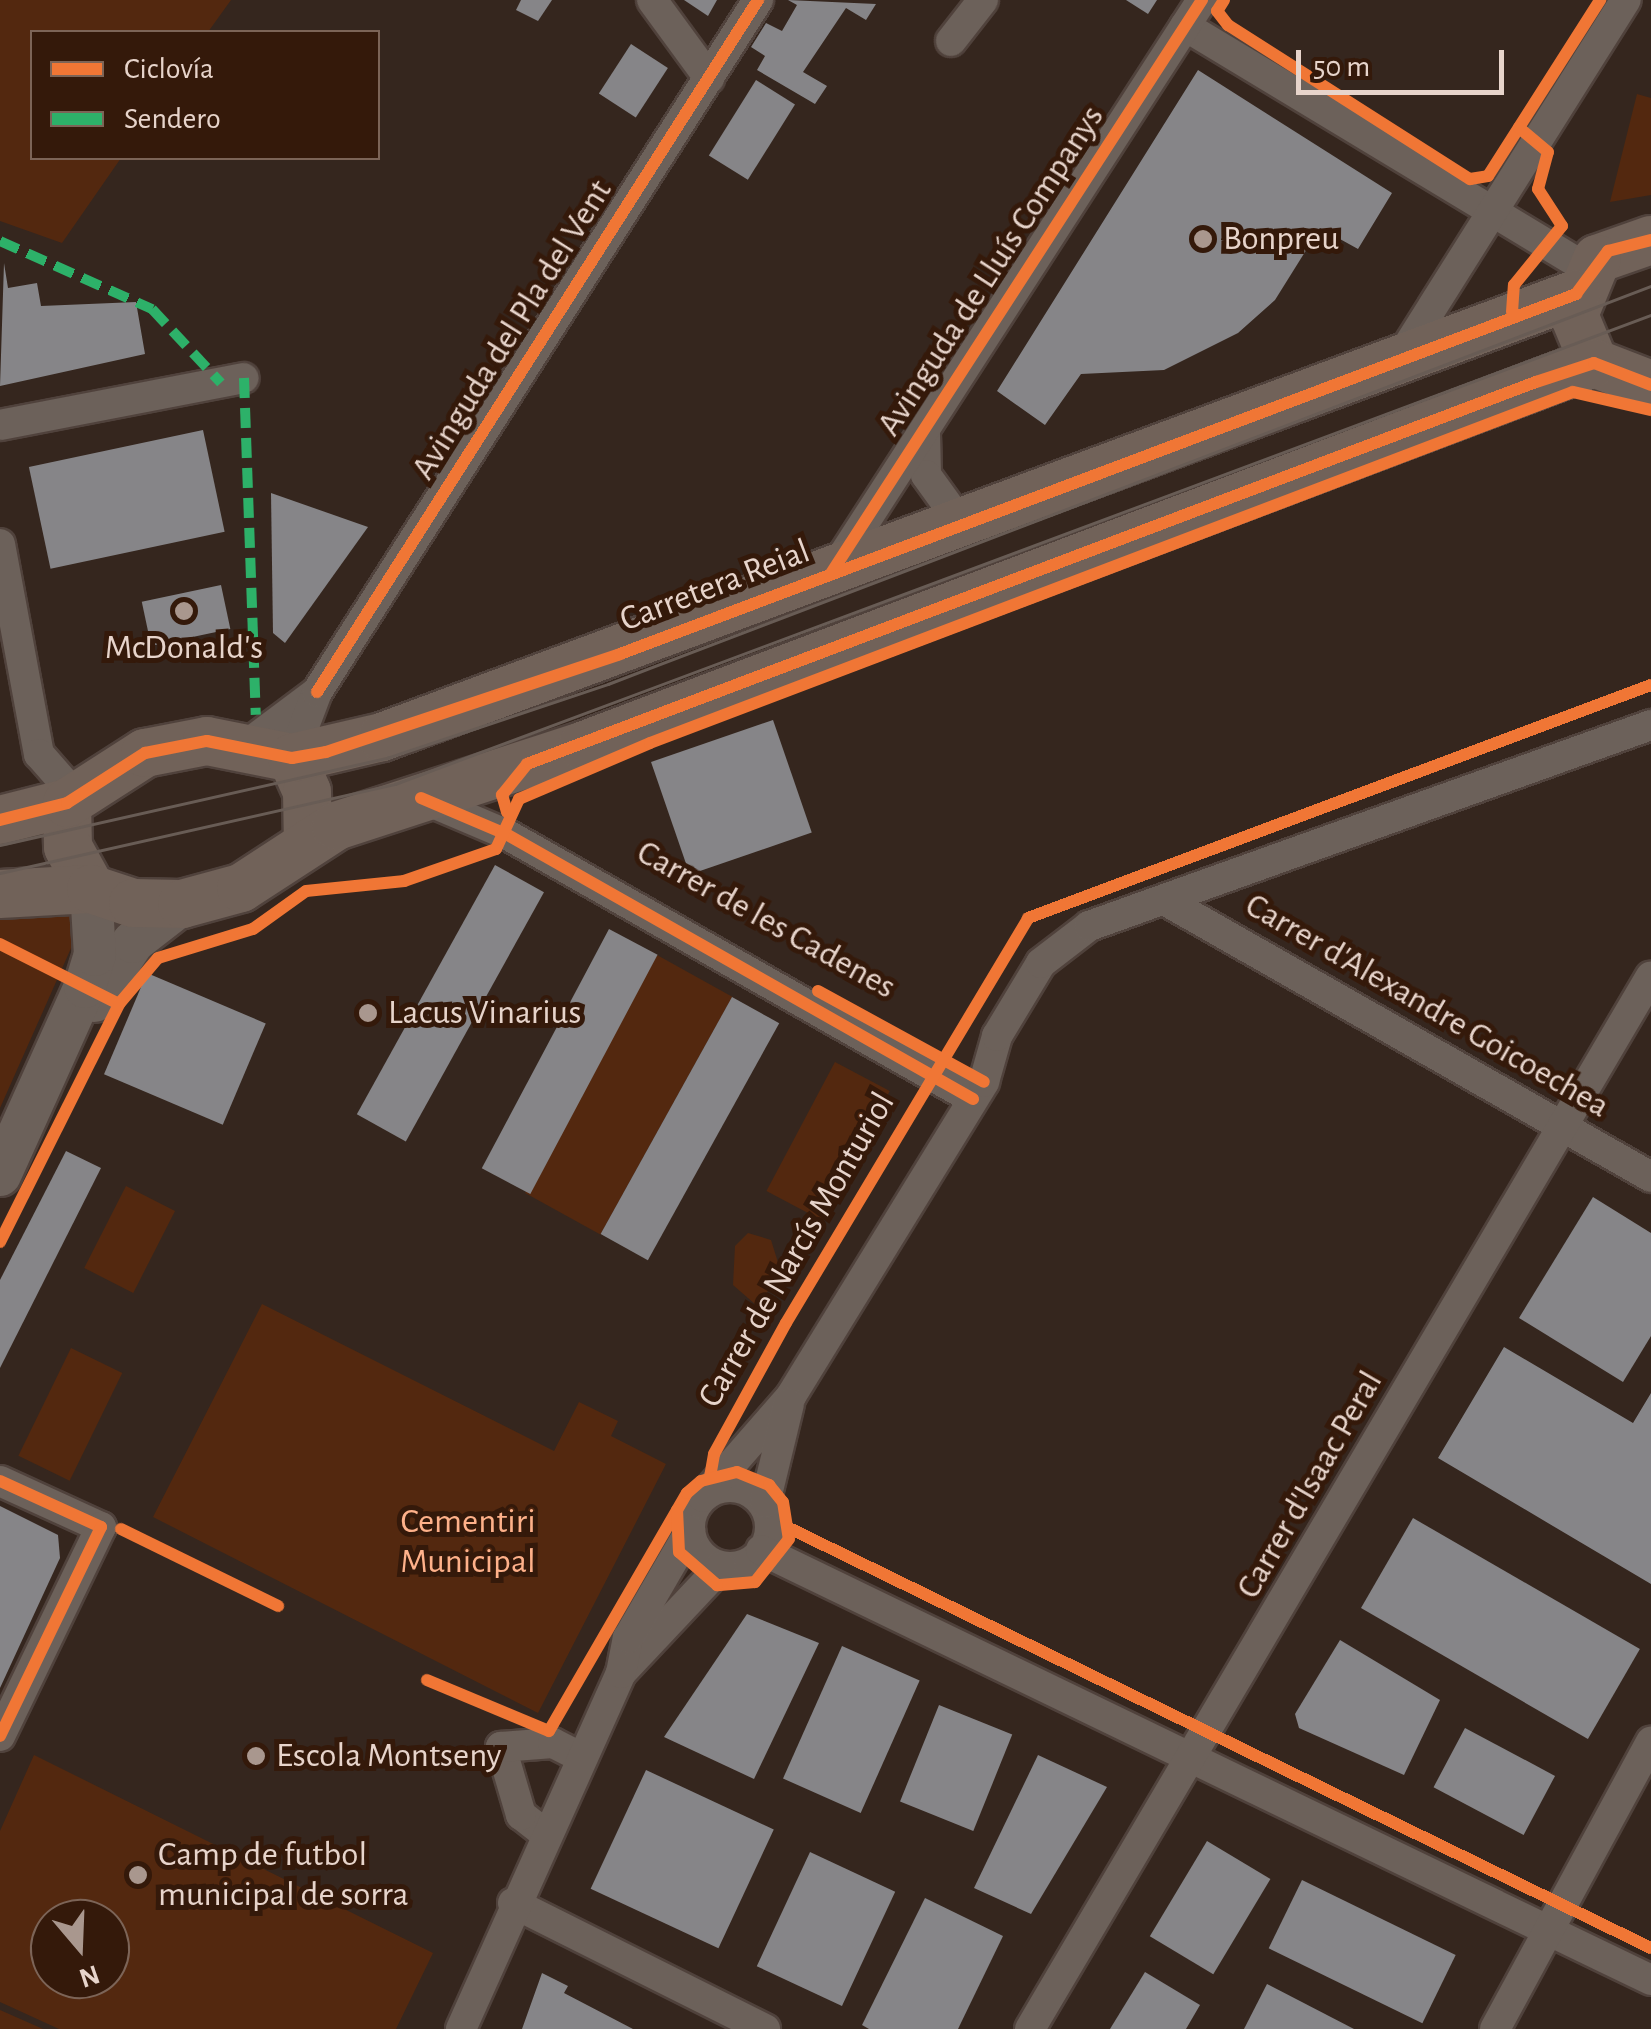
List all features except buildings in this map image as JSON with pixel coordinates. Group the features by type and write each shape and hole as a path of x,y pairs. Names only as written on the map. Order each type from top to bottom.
{"main road":[{"name":"Carretera Reial","path":"0,820 71,799 146,754 271,751 354,744 962,525 1582,281 1620,244 1651,240"},
{"path":"1582,281 1575,324 1594,363"},
{"path":"0,894 91,889 133,904 182,904 241,888 308,843 420,798 582,746 1594,363 1651,385"},
{"path":"271,751 307,792 308,843"},
{"path":"71,799 68,847 91,889"}],"street":[{"path":"652,0 708,78"},
{"name":"Avinguda del Pla del Vent","path":"271,751 314,704 758,0"},
{"path":"951,41 984,0"},
{"name":"Avinguda de Lluís Companys","path":"830,575 1202,0"},
{"path":"1404,352 1626,0"},
{"path":"1186,26 1476,208 1495,208 1582,281"},
{"path":"0,425 244,378"},
{"name":"Avinguda de Lluís Companys","path":"925,433 926,474 962,525"},
{"path":"0,544 39,754 71,799"},
{"path":"314,704 354,744"},
{"name":"Avinguda del Pla del Vent","path":"271,751 314,704"},
{"name":"Carrer de Narcís Monturiol","path":"703,1497 791,1396 974,1099 1041,964 1089,926 1651,725"},
{"name":"Carrer de les Cadenes","path":"420,798 506,834 974,1099"},
{"path":"0,1175 32,1110 95,955 91,889"},
{"name":"Carrer d'Alexandre Goicoechea","path":"1166,900 1651,1177"},
{"path":"32,1110 132,942 182,904"},
{"name":"Carrer d'Isaac Peral","path":"1030,2029 1198,1755 1560,1125 1651,976"},
{"path":"690,1531 700,1554 721,1567 746,1566 761,1550 765,1504 791,1396"},
{"path":"0,1480 100,1527 0,1736"},
{"path":"621,1673 628,1638 690,1531 703,1497 728,1486 765,1504"},
{"path":"761,1550 1198,1755 1651,1980"},
{"path":"461,2029 543,1832 621,1673 721,1567"},
{"path":"543,1832 521,1815 494,1742 553,1742 578,1755"},
{"path":"1496,2029 1651,1742"},
{"path":"513,1902 765,2029"}],"green space":[{"path":"0,0 231,0 209,30 30,30 30,160 120,160 62,243 0,221"},
{"path":"1637,94 1651,98 1651,195 1610,202"},
{"path":"0,910 76,913 76,937 0,1108"},
{"path":"657,955 732,997 600,1235 525,1193"},
{"path":"835,1062 890,1091 821,1220 766,1191"},
{"path":"126,1186 175,1211 133,1293 84,1268"},
{"path":"748,1233 771,1240 782,1275 756,1305 733,1285 735,1246"},
{"name":"Cementiri Municipal","path":"262,1304 554,1451 579,1402 618,1421 611,1436 666,1464 538,1713 153,1517"},
{"path":"71,1348 122,1373 70,1481 18,1456"},
{"name":"Camp de futbol municipal de sorra","path":"34,1755 433,1953 396,2029 59,2029 0,2002 0,1831"},
{"path":"0,2010 43,2029 0,2029"}],"tram line":[{"path":"0,845 387,758 608,684 1651,286"},
{"path":"0,873 395,784 1651,315"}],"marked path":[{"path":"0,241 152,309 221,383"},
{"path":"244,378 256,715"}],"cycle path":[{"path":"317,692 758,0"},
{"path":"830,575 1202,0"},
{"path":"1224,0 1217,11 1228,25 1470,179 1488,176 1600,0"},
{"path":"1512,312 1514,285 1562,226 1538,189 1548,152 1519,128"},
{"path":"0,820 67,803 145,753 207,741 292,758 326,752 620,654 1576,294 1608,251 1651,240"},
{"path":"507,812 502,795 527,764 1536,382 1594,363 1651,385"},
{"path":"0,944 119,1004 158,958 253,929 306,891 404,881 496,849 519,799 650,743 1573,392 1651,410"},
{"path":"710,1477 714,1454 786,1323 1028,918 1651,685"},
{"path":"421,798 506,834 973,1099"},
{"path":"818,991 984,1082"},
{"path":"0,1242 119,1004"},
{"path":"427,1680 549,1731 687,1493 701,1481 737,1472 769,1485 783,1502 789,1539 755,1582 717,1585 679,1552 677,1510"},
{"path":"0,1481 101,1527 0,1736"},
{"path":"789,1528 1651,1948"},
{"path":"121,1529 278,1606"}],"place":[{"name":"Bonpreu","path":"1203,239"},
{"name":"McDonald's","path":"184,611"},
{"name":"Lacus Vinarius","path":"368,1013"},
{"name":"Escola Montseny","path":"256,1756"},
{"name":"Camp de futbol municipal de sorra","path":"138,1875"}]}
